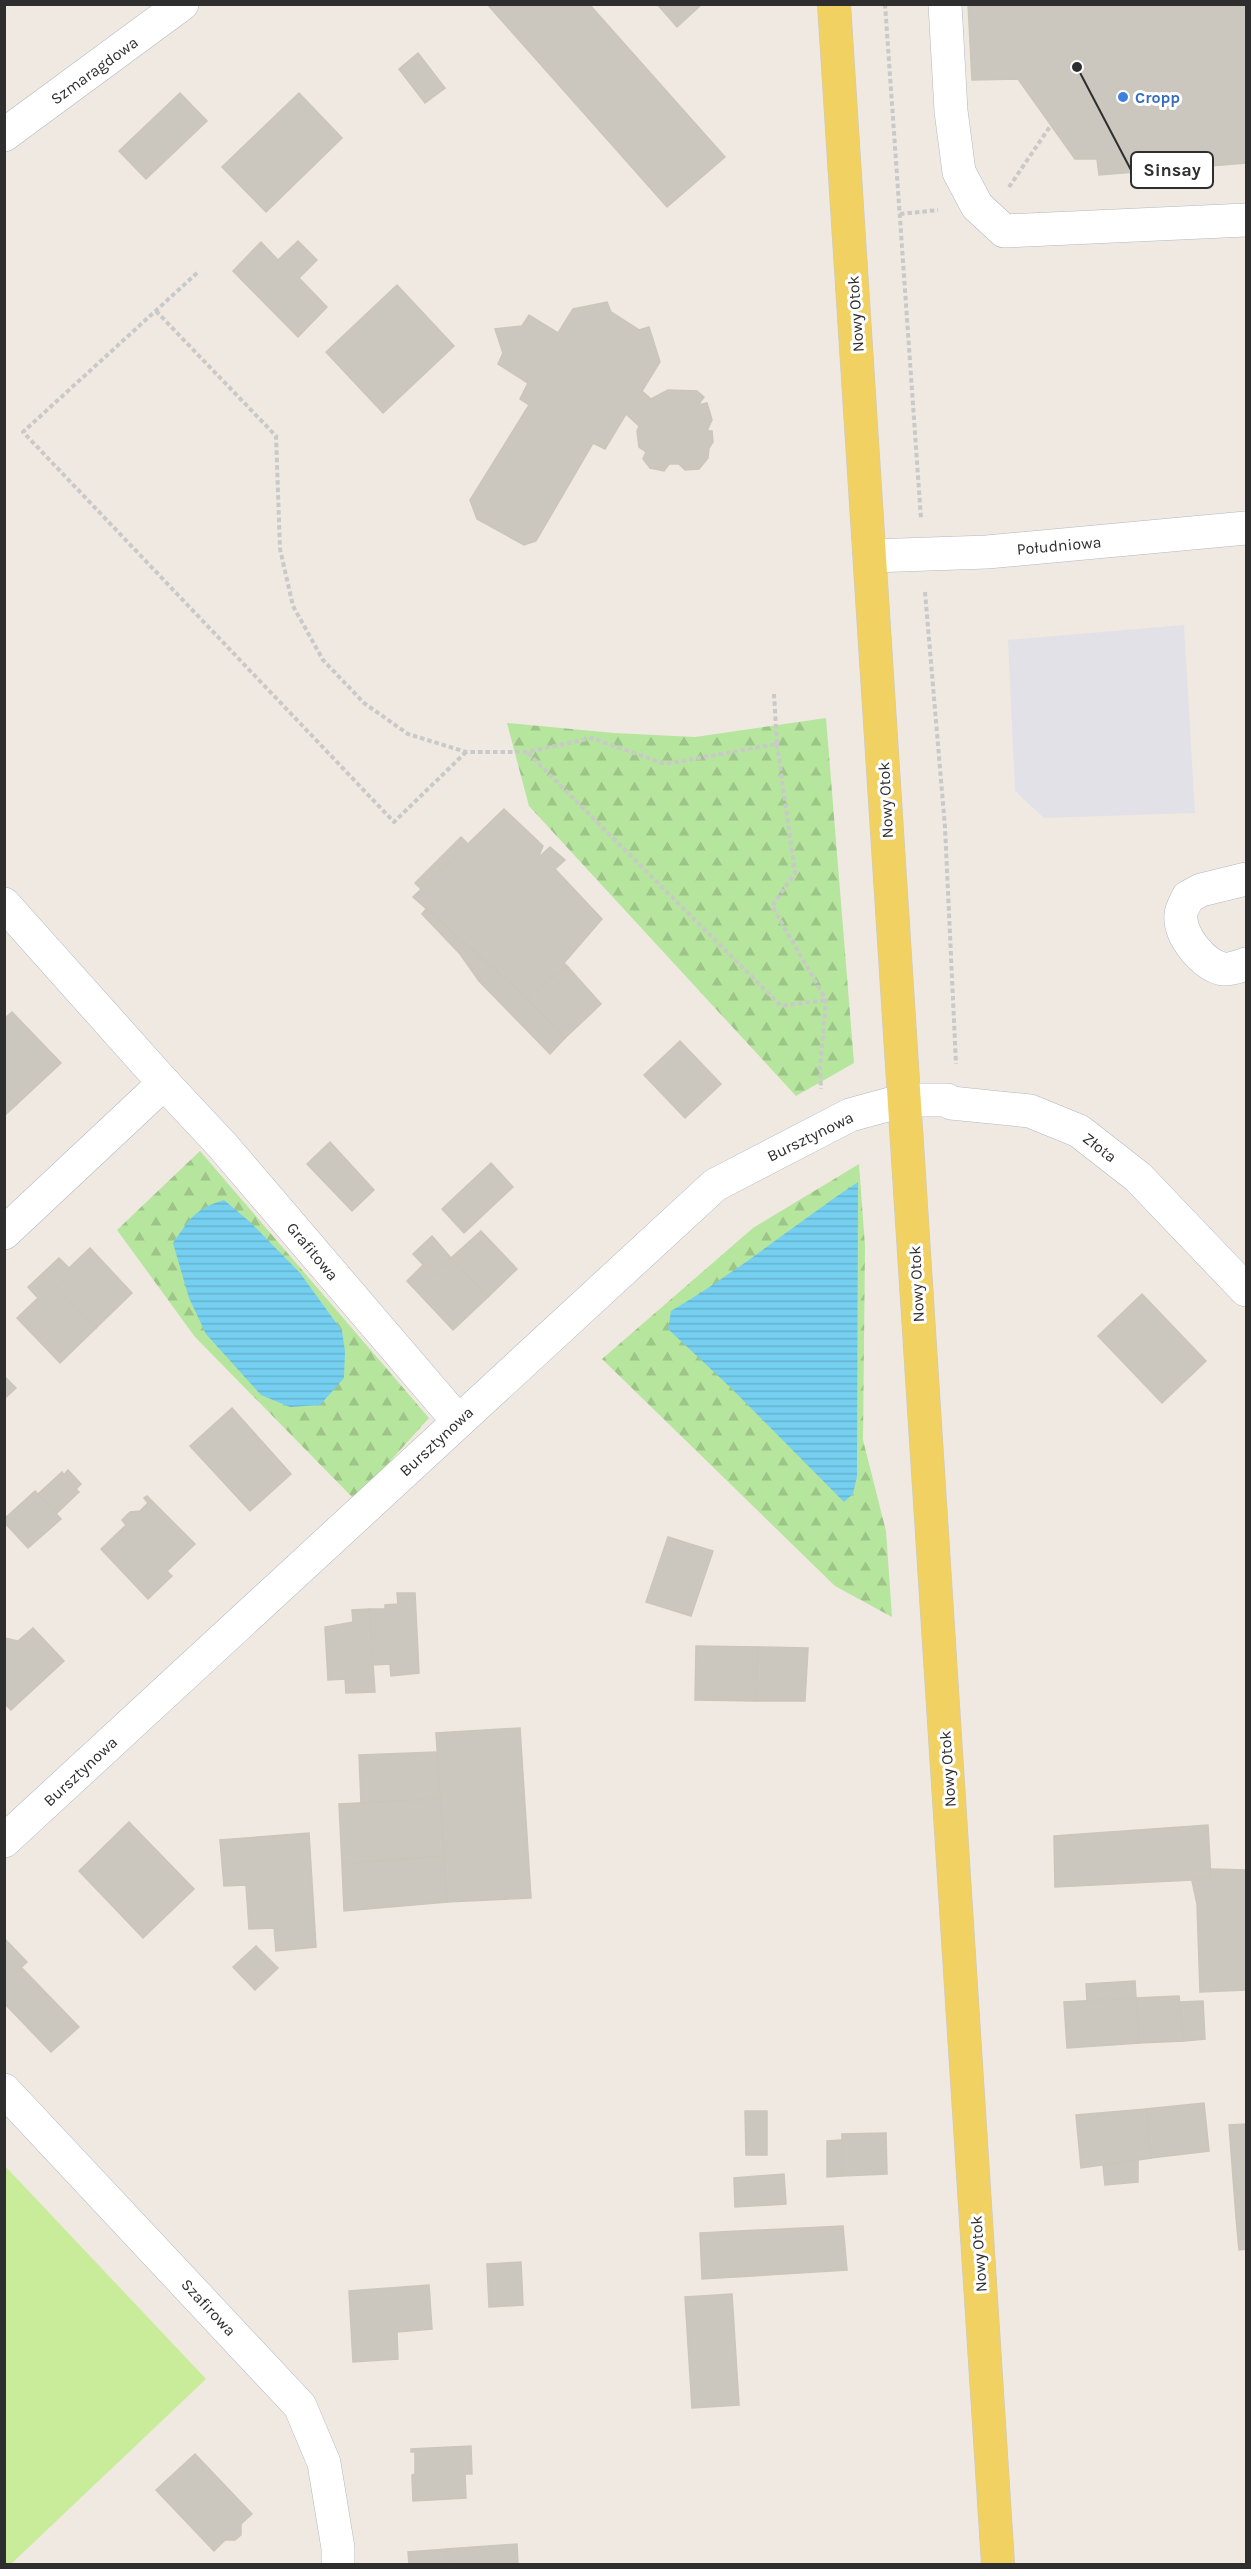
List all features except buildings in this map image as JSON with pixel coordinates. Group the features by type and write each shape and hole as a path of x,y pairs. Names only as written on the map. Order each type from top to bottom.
{"main road":[{"name":"Nowy Otok","path":"834,4 998,2565"}],"street":[{"name":"Szmaragdowa","path":"4,135 182,4"},
{"path":"945,4 951,111 959,172 977,206 1004,231 1246,220"},
{"name":"Południowa","path":"871,556 987,552 1246,528"},
{"path":"1246,879 1201,890 1188,897 1181,914 1184,933 1196,951 1224,969 1246,964"},
{"name":"Grafitowa","path":"4,904 222,1145 458,1422"},
{"path":"4,1233 164,1083"},
{"name":"Bursztynowa","path":"4,1840 715,1185 850,1115 905,1100"},
{"name":"Złota","path":"905,1100 947,1100 951,1103 982,1104 1030,1111 1079,1131 1138,1177 1246,1290"},
{"name":"Szafirowa","path":"4,2090 300,2406 324,2463 338,2548 338,2565"}],"path":[{"path":"885,4 922,525"},
{"path":"989,218 1051,125"},
{"path":"197,273 23,432 394,822 466,752"},
{"path":"156,311 276,436 280,549 293,606 323,660 364,703 408,734 466,752 527,752 592,738 665,764 777,744"},
{"path":"924,591 945,827 956,1064"},
{"path":"774,694 777,744 795,873 772,906 826,1000 820,1070 825,1128"},
{"path":"527,752 781,1006 826,1000"}],"shaded area":[{"path":"1184,625 1195,813 1044,818 1015,791 1008,640"}],"green space":[{"path":"826,718 854,1063 796,1096 529,806 507,723 614,733 695,737"},
{"path":"200,1151 429,1418 355,1500 195,1337 117,1230"},
{"path":"859,1164 865,1246 863,1440 886,1531 892,1617 835,1586 602,1359 753,1228"},
{"path":"4,2165 206,2379 11,2564 4,2564"}],"water":[{"path":"858,1182 857,1476 853,1494 844,1502 730,1387 668,1329 671,1311 719,1281"},
{"path":"224,1200 250,1222 300,1273 342,1331 345,1351 344,1378 320,1405 290,1407 261,1395 206,1334 189,1298 173,1243 199,1211"}],"place":[{"name":"Sinsay","path":"1077,67"},
{"name":"Cropp","path":"1123,97"}]}
